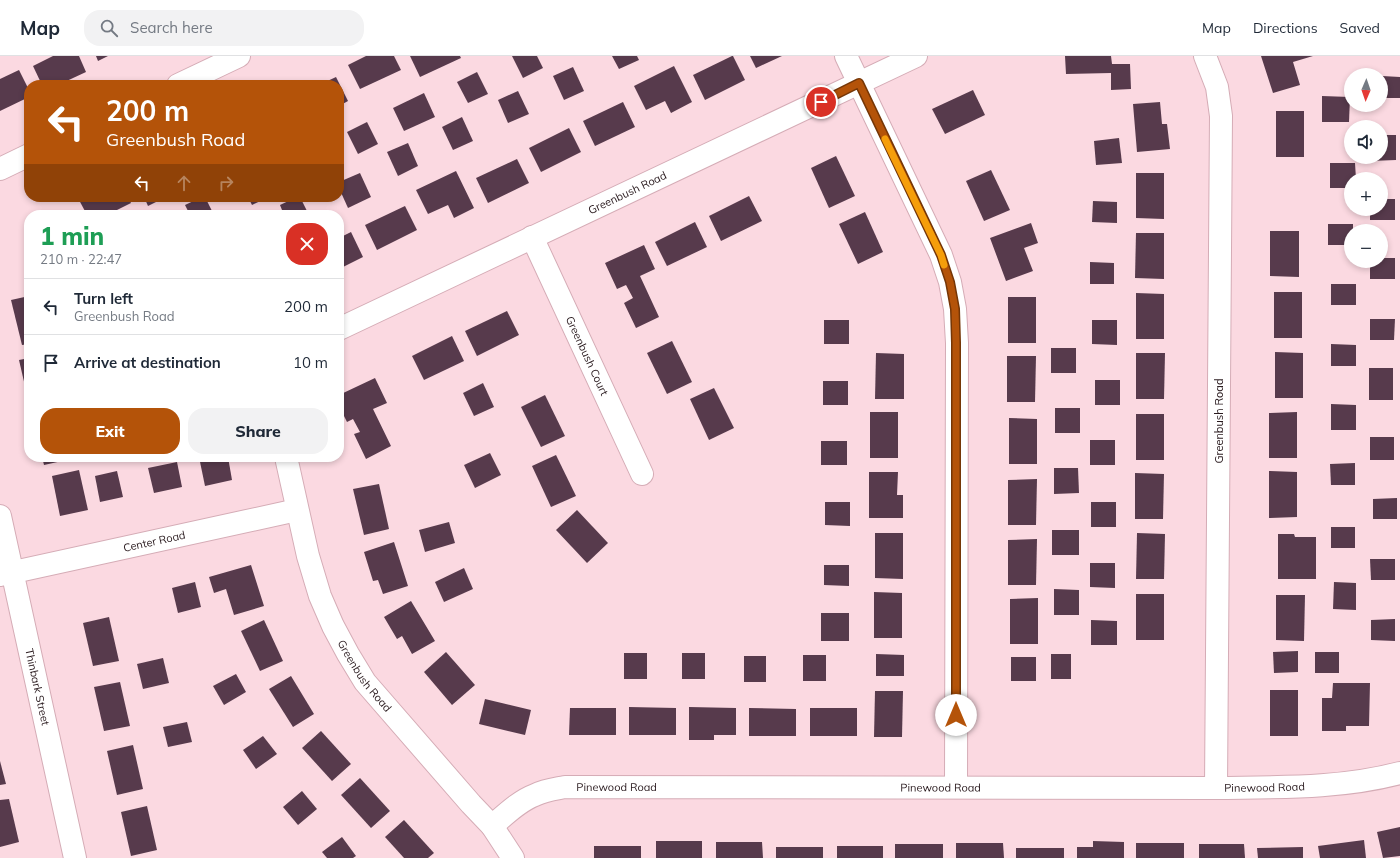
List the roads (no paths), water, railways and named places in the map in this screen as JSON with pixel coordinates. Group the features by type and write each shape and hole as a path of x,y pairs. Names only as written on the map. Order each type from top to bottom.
{"street":[{"path":"189,80 239,56"},
{"path":"846,56 941,255 950,282 955,309 956,787"},
{"name":"Greenbush Road","path":"344,327 916,56"},
{"name":"Greenbush Road","path":"1205,56 1217,87 1221,116 1216,788"},
{"path":"0,169 24,157"},
{"name":"Greenbush Court","path":"532,237 642,474"},
{"name":"Greenbush Road","path":"287,462 308,556 320,596 337,633 365,682 456,787 492,826 513,858"},
{"name":"Center Road","path":"6,573 297,510"},
{"name":"Thinbark Street","path":"0,516 6,573 75,858"},
{"name":"Pinewood Road","path":"492,826 510,811 534,795 565,786 1216,788 1312,786 1348,782 1400,773"}]}
